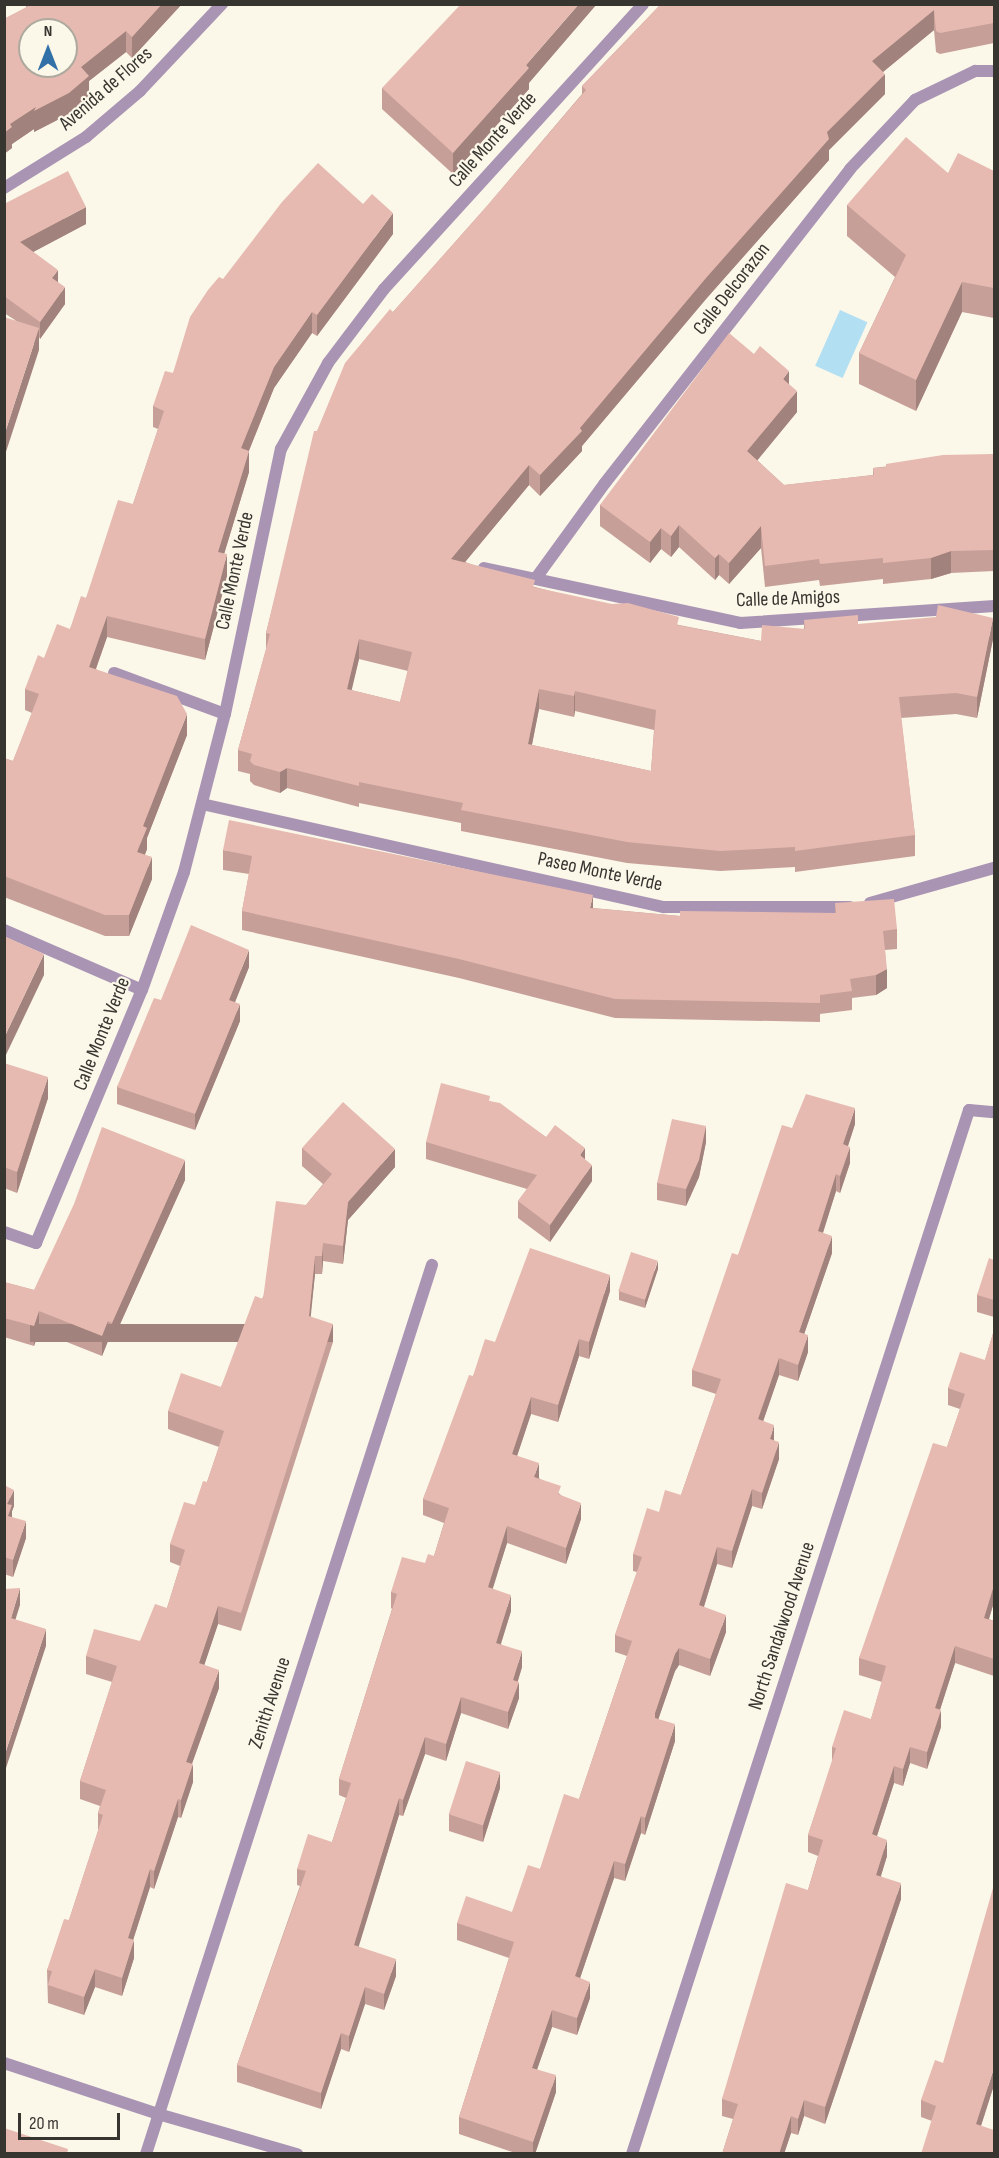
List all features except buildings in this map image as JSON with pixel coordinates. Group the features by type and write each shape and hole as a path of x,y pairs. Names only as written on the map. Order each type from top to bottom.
{"street":[{"name":"Avenida de Flores","path":"4,188 86,138 140,90 222,4"},
{"name":"Calle Monte Verde","path":"4,1232 36,1243 142,990 184,872 225,714 281,449 328,363 384,289 643,4"},
{"name":"Calle Delcorazon","path":"536,578 604,483 850,169 915,100 975,71 994,71"},
{"name":"Calle de Amigos","path":"480,567 740,623 994,606"},
{"path":"114,673 225,714"},
{"name":"Paseo Monte Verde","path":"201,804 664,907 855,908 994,870"},
{"path":"4,930 142,990"},
{"name":"North Sandalwood Avenue","path":"632,2154 969,1110 994,1112"},
{"name":"Zenith Avenue","path":"146,2154 432,1265"},
{"path":"4,2063 158,2114 297,2154"}],"water":[{"path":"840,310 867,322 843,378 815,366"}]}
